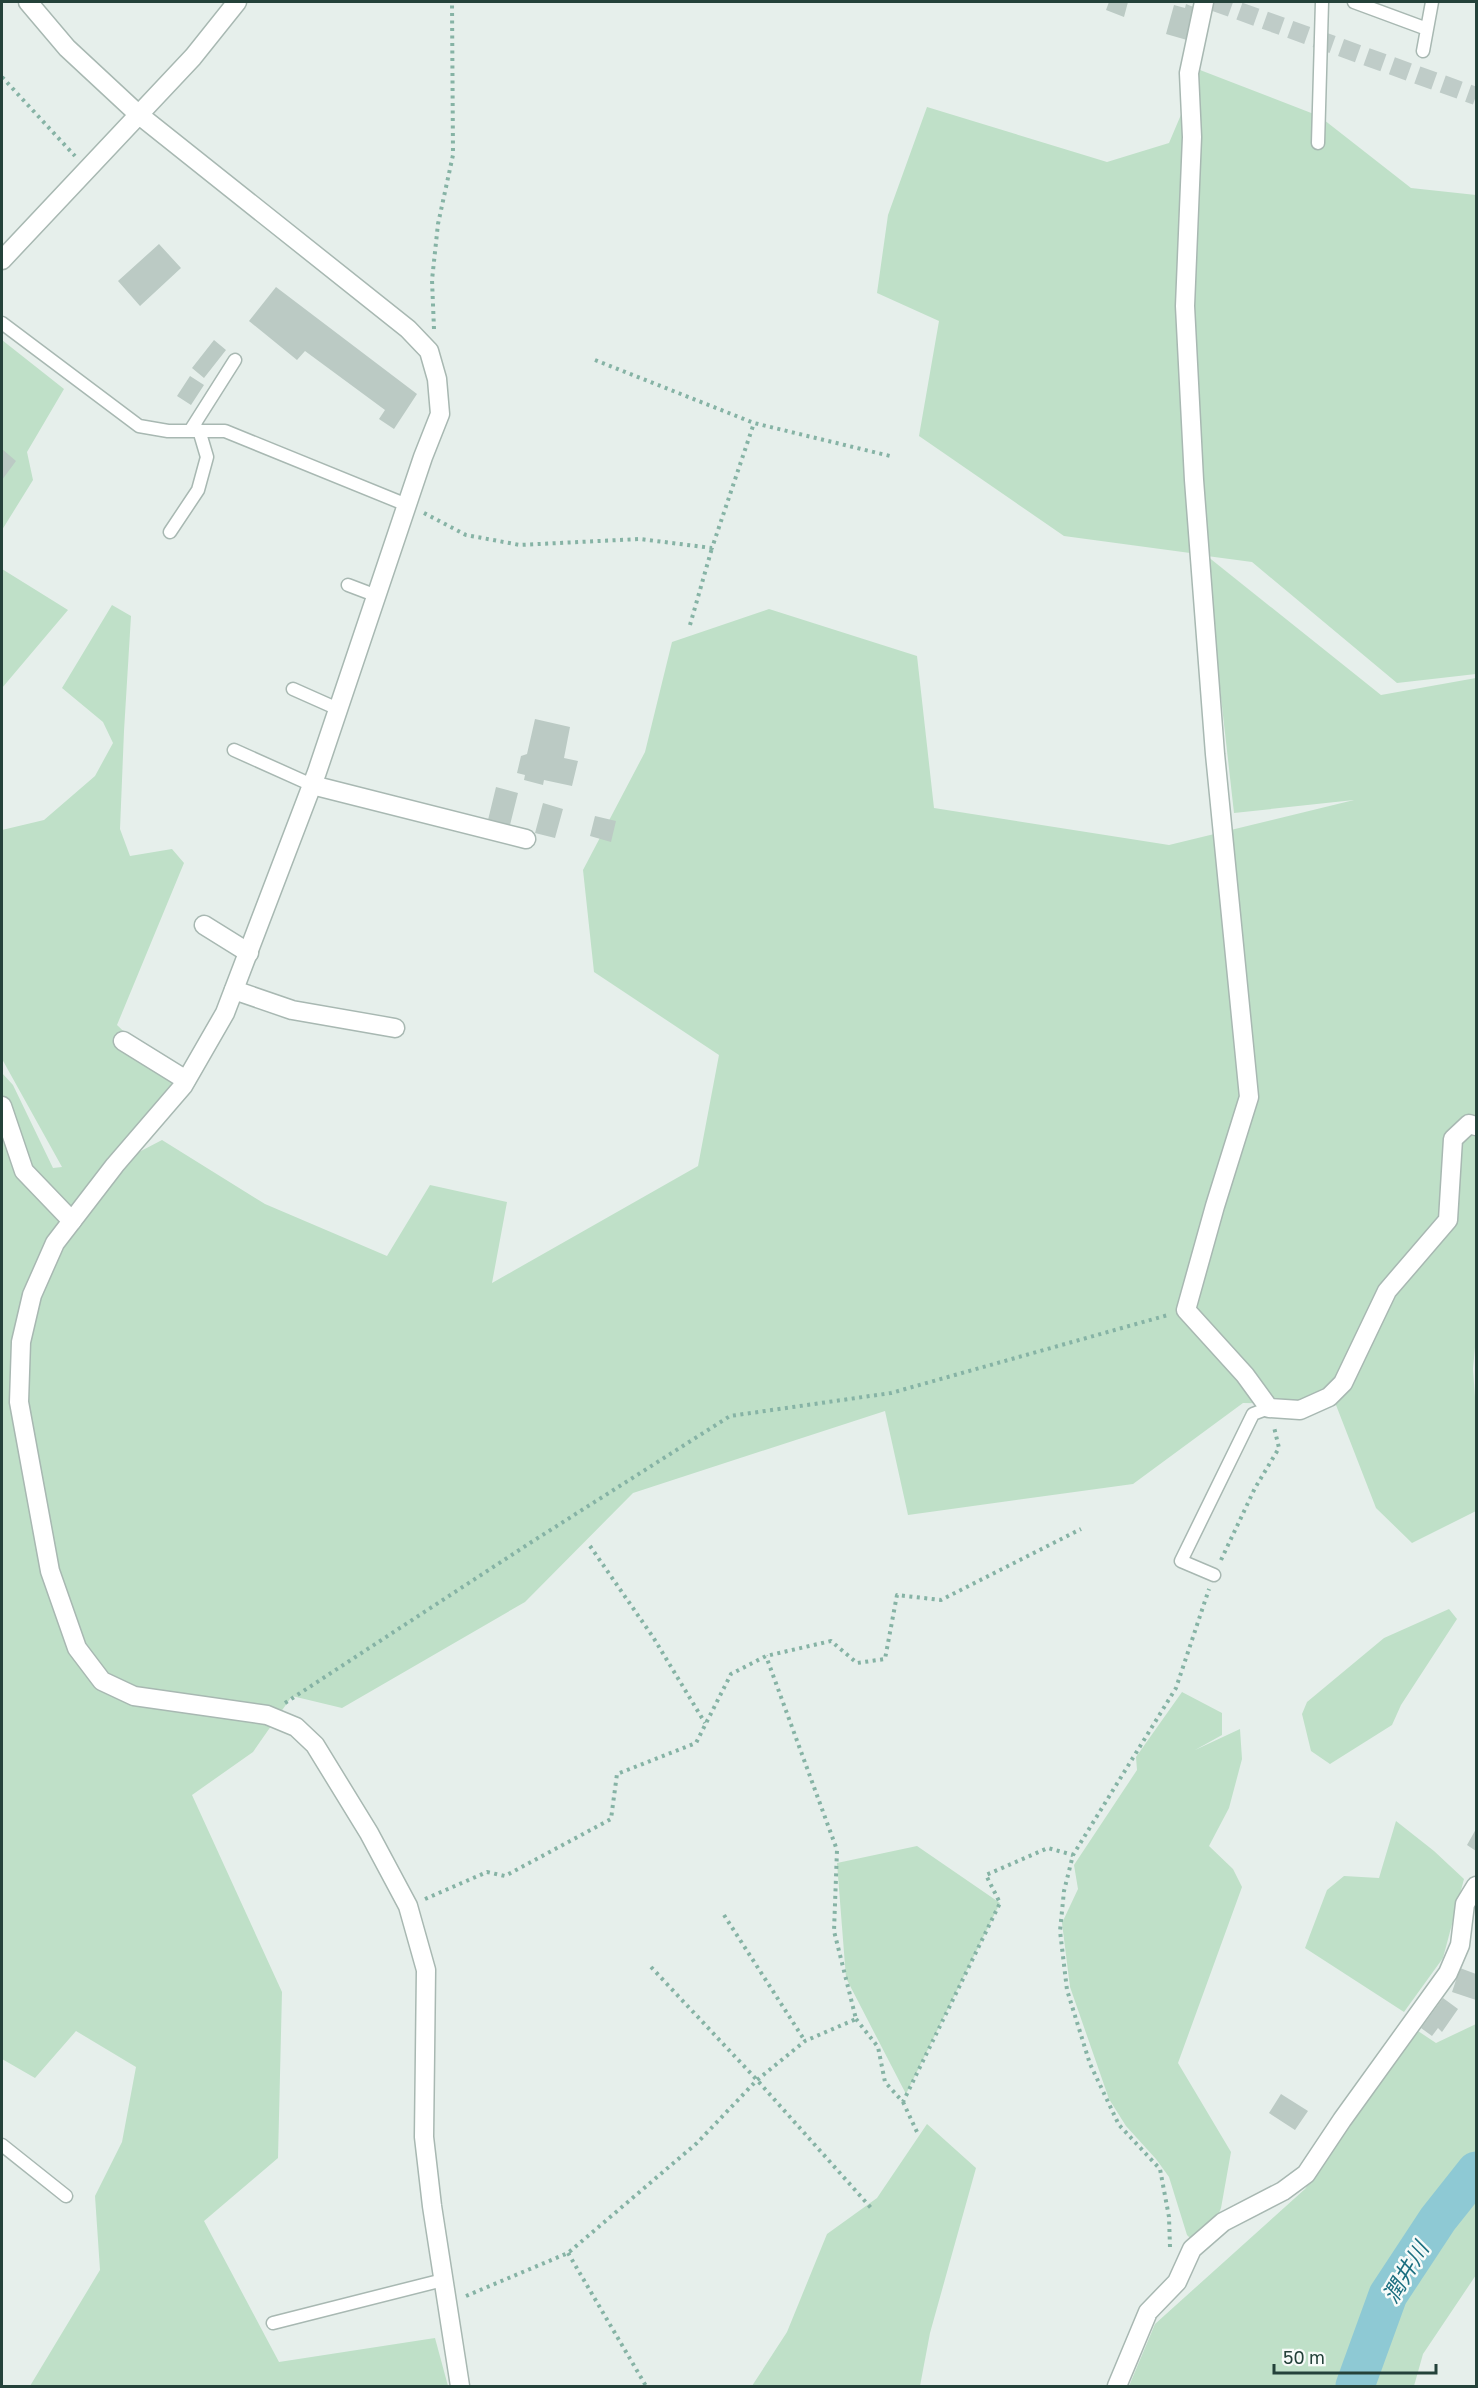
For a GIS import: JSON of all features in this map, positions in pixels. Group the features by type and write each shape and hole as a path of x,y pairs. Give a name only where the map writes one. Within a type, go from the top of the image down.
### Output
{"street":[{"path":"28,2 67,48 138,114 408,329 429,351 437,379 440,414 312,785 225,1013 186,1080 115,1165 55,1243 32,1295 21,1342 19,1402 50,1571 77,1648 102,1681 134,1696 267,1714 296,1727 315,1745 369,1833 408,1906 426,1970 424,2137 460,2386"},
{"path":"2,260 192,57 237,2"},
{"path":"1204,2 1189,73 1192,137 1185,306 1197,525 1215,754 1249,1097 1186,1310 1245,1375 1269,1408 1300,1410 1329,1397 1342,1383 1387,1291 1449,1220 1453,1139 1470,1124 1476,1126"},
{"path":"312,785 526,839"},
{"path":"204,925 249,953"},
{"path":"234,990 292,1010 395,1028"},
{"path":"123,1041 186,1080"},
{"path":"2,1106 24,1172 72,1221"},
{"path":"1117,2386 1148,2312 1177,2282 1192,2249 1223,2222 1283,2191 1306,2174 1448,1973 1460,1945 1465,1904 1476,1886"}],"lane":[{"path":"1318,143 1322,2"},
{"path":"1354,2 1427,29"},
{"path":"1423,51 1432,2"},
{"path":"2,323 140,426 168,431 225,431 407,505"},
{"path":"194,430 235,360"},
{"path":"170,532 198,490 207,457 194,430"},
{"path":"348,585 377,596"},
{"path":"293,689 338,709"},
{"path":"234,750 312,785"},
{"path":"1214,1575 1181,1561 1253,1414 1269,1408"},
{"path":"2,2145 66,2196"},
{"path":"273,2323 443,2280"}],"path":[{"path":"429,351 434,329 432,280 438,224 453,155 452,2"},
{"path":"2,77 86,168"},
{"path":"596,360 754,423 890,456"},
{"path":"690,625 712,548 754,423"},
{"path":"407,505 466,535 520,545 640,540 712,548"},
{"path":"267,1714 730,1416 891,1393 1186,1310"},
{"path":"1170,2251 1169,2217 1160,2169 1119,2125 1090,2064 1067,1990 1060,1931 1064,1891 1072,1855 1176,1688 1214,1575 1255,1488 1279,1448 1269,1408"},
{"path":"408,1906 487,1872 505,1876 611,1819 618,1774 696,1743 731,1674 766,1656 831,1641 856,1663 885,1659 897,1595 941,1600 1081,1529"},
{"path":"590,1546 653,1637 705,1724"},
{"path":"766,1656 837,1850 834,1931 856,2019 878,2047 885,2082 903,2102 917,2132"},
{"path":"903,2102 1000,1903 986,1875 1048,1848 1072,1855"},
{"path":"724,1916 805,2041"},
{"path":"651,1967 757,2080 872,2209"},
{"path":"447,2304 568,2253 697,2143 757,2080 805,2041 856,2019"},
{"path":"568,2253 646,2386"}],"green space":[{"path":"1200,70 1319,116 1411,188 1476,195 1476,674 1397,683 1252,562 1207,556 1381,695 1476,678 1476,1336 1473,1369 1476,1411 1476,1511 1412,1543 1376,1508 1336,1405 1243,1403 1133,1484 908,1515 885,1411 633,1493 525,1602 342,1708 292,1696 253,1752 192,1795 282,1992 278,2158 204,2221 279,2362 435,2338 448,2386 30,2386 100,2270 95,2196 122,2142 136,2067 76,2031 35,2078 2,2059 2,1073 13,1085 53,1168 62,1167 2,1059 2,830 44,820 95,776 113,743 103,722 62,688 112,605 131,616 120,829 130,856 172,849 184,863 117,1025 174,1080 116,1164 162,1140 265,1204 387,1256 430,1185 507,1202 492,1283 698,1166 719,1055 594,972 583,870 645,752 672,642 769,609 917,656 934,808 1169,845 1354,800 1234,813 1205,555 1064,536 919,436 939,321 877,293 888,215 927,107 1107,162 1169,143"},
{"path":"2,340 64,389 27,452 33,480 2,530"},
{"path":"2,569 68,610 2,688"},
{"path":"1449,1609 1457,1619 1401,1705 1392,1725 1330,1764 1311,1751 1302,1714 1307,1702 1384,1638"},
{"path":"1182,1692 1222,1713 1222,1735 1195,1750 1240,1729 1242,1759 1229,1808 1209,1846 1233,1869 1242,1887 1178,2063 1231,2152 1221,2208 1217,2218 1191,2239 1187,2235 1169,2177 1126,2126 1109,2099 1070,1987 1062,1923 1078,1889 1074,1865 1137,1770 1136,1757"},
{"path":"1396,1821 1434,1851 1464,1879 1443,1958 1404,2012 1305,1948 1327,1890 1344,1876 1379,1878"},
{"path":"917,1846 1000,1903 906,2094 846,1978 837,1863"},
{"path":"1476,2024 1476,2275 1423,2354 1414,2386 1129,2386 1155,2324 1305,2189 1418,2031 1436,2043"},
{"path":"927,2124 976,2168 930,2333 920,2386 752,2386 787,2332 827,2234 877,2198"}],"building":[{"path":"1109,2 1128,2 1124,17 1106,10"},
{"path":"1186,4 1196,8 1187,40 1166,34 1174,5 1185,8"},
{"path":"159,244 181,268 140,306 118,281"},
{"path":"276,287 417,394 394,429 379,419 385,410 305,351 297,360 249,321"},
{"path":"214,340 226,350 204,378 192,368"},
{"path":"190,376 204,385 191,405 177,396"},
{"path":"2,449 16,461 2,480"},
{"path":"535,719 570,727 564,758 578,761 572,786 544,780 543,785 524,780 525,775 517,773 521,756 527,754"},
{"path":"496,787 518,793 510,825 488,820"},
{"path":"543,803 563,809 555,838 535,833"},
{"path":"595,816 616,821 611,842 590,836"},
{"path":"1476,1829 1476,1851 1467,1845"},
{"path":"1460,1968 1476,1974 1476,2000 1452,1992"},
{"path":"1443,1998 1458,2009 1442,2032 1438,2028 1432,2036 1421,2028"},
{"path":"1281,2094 1308,2111 1295,2130 1269,2113"}],"waterway":[{"name":"潤井川","path":"1355,2386 1388,2295 1438,2219 1476,2171"}],"tunnel":[{"path":"1214,2 1476,96"}]}
